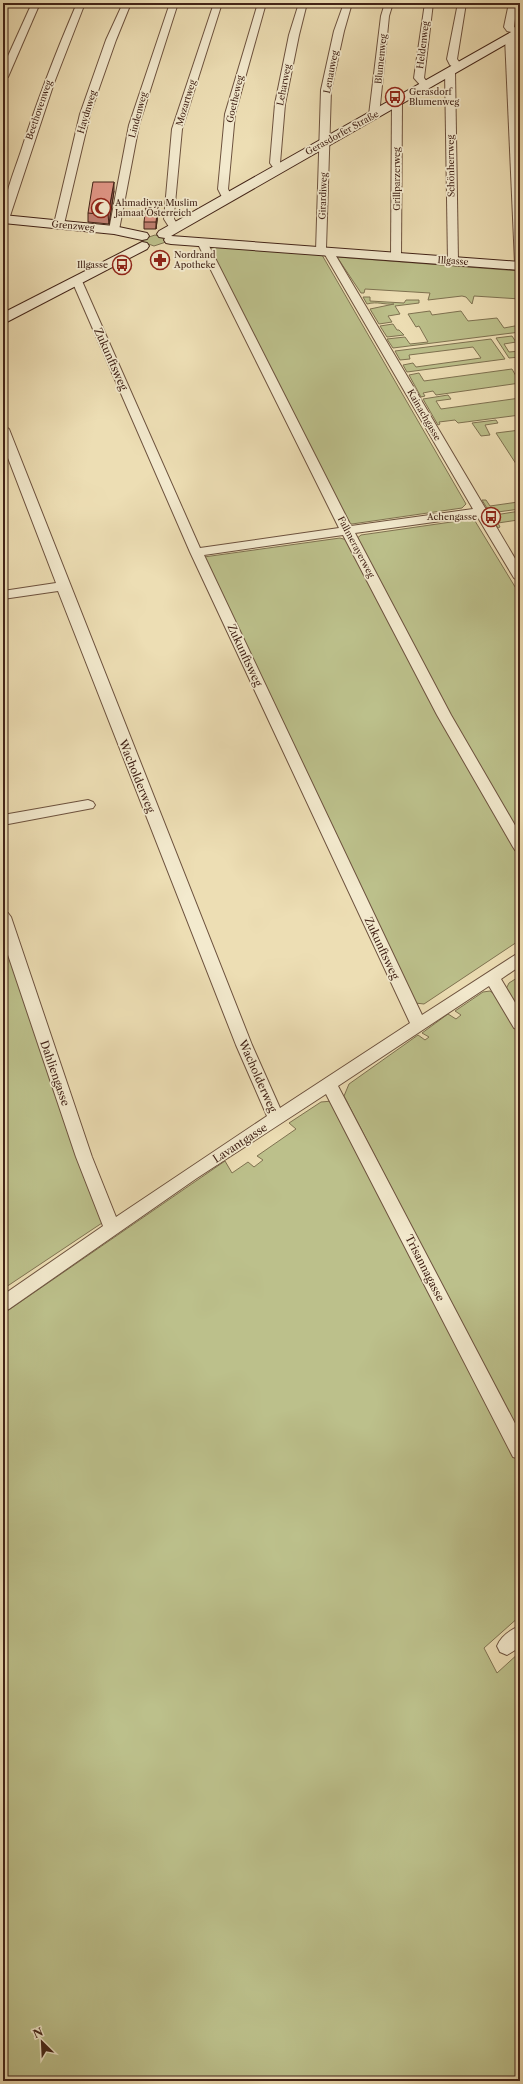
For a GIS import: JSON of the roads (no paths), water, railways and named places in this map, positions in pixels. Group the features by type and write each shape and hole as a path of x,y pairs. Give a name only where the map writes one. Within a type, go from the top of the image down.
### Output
{"main road":[{"name":"Gerasdorfer Straße","path":"3,319 158,240 227,197 516,34"},
{"name":"Grenzweg","path":"4,219 114,230 158,240"},
{"name":"Illgasse","path":"158,240 520,265"}],"street":[{"path":"3,77 36,3"},
{"name":"Beethovenweg","path":"4,219 34,121 63,44 81,3"},
{"name":"Haydnweg","path":"59,224 85,114 111,40 127,3"},
{"name":"Lindenweg","path":"114,230 134,125 174,3"},
{"name":"Mozartweg","path":"158,240 169,219 177,129 218,3"},
{"name":"Goetheweg","path":"227,197 223,189 230,114 250,36 262,3"},
{"name":"Leharweg","path":"279,168 275,163 280,104 294,35 303,3"},
{"name":"Lenauweg","path":"325,142 326,90 339,31 348,3"},
{"name":"Blumenweg","path":"374,115 385,16 390,3"},
{"name":"Heldenweg","path":"425,85 419,78 429,3"},
{"name":"Schönherrweg","path":"452,261 454,69 452,59 462,3"},
{"path":"513,3 509,27 516,34 520,265"},
{"name":"Grillparzerweg","path":"396,257 397,101"},
{"name":"Girardiweg","path":"324,251 325,142"},
{"name":"Fallmerayerweg","path":"202,242 347,531 444,715 520,847"},
{"name":"Kainachgasse","path":"324,251 520,578"},
{"name":"Zukunftsweg","path":"77,281 196,552 419,1025"},
{"name":"Wacholderweg","path":"3,429 63,586 244,1045 278,1119"},
{"path":"196,552 480,512"},
{"path":"3,595 63,586"},
{"path":"3,820 88,805"},
{"name":"Dahliengasse","path":"3,917 84,1157 112,1228"},
{"name":"Lavantgasse","path":"3,1304 112,1228 520,959"},
{"path":"492,978 520,1024"},
{"name":"Trisannagasse","path":"330,1085 520,1451"}],"place":[{"name":"Gerasdorf Blumenweg","path":"395,97"},
{"name":"Ahmadiyya Muslim Jamaat Österreich","path":"101,208"},
{"name":"Nordrand Apotheke","path":"160,260"},
{"name":"Illgasse","path":"122,265"},
{"name":"Achengasse","path":"491,517"}]}
